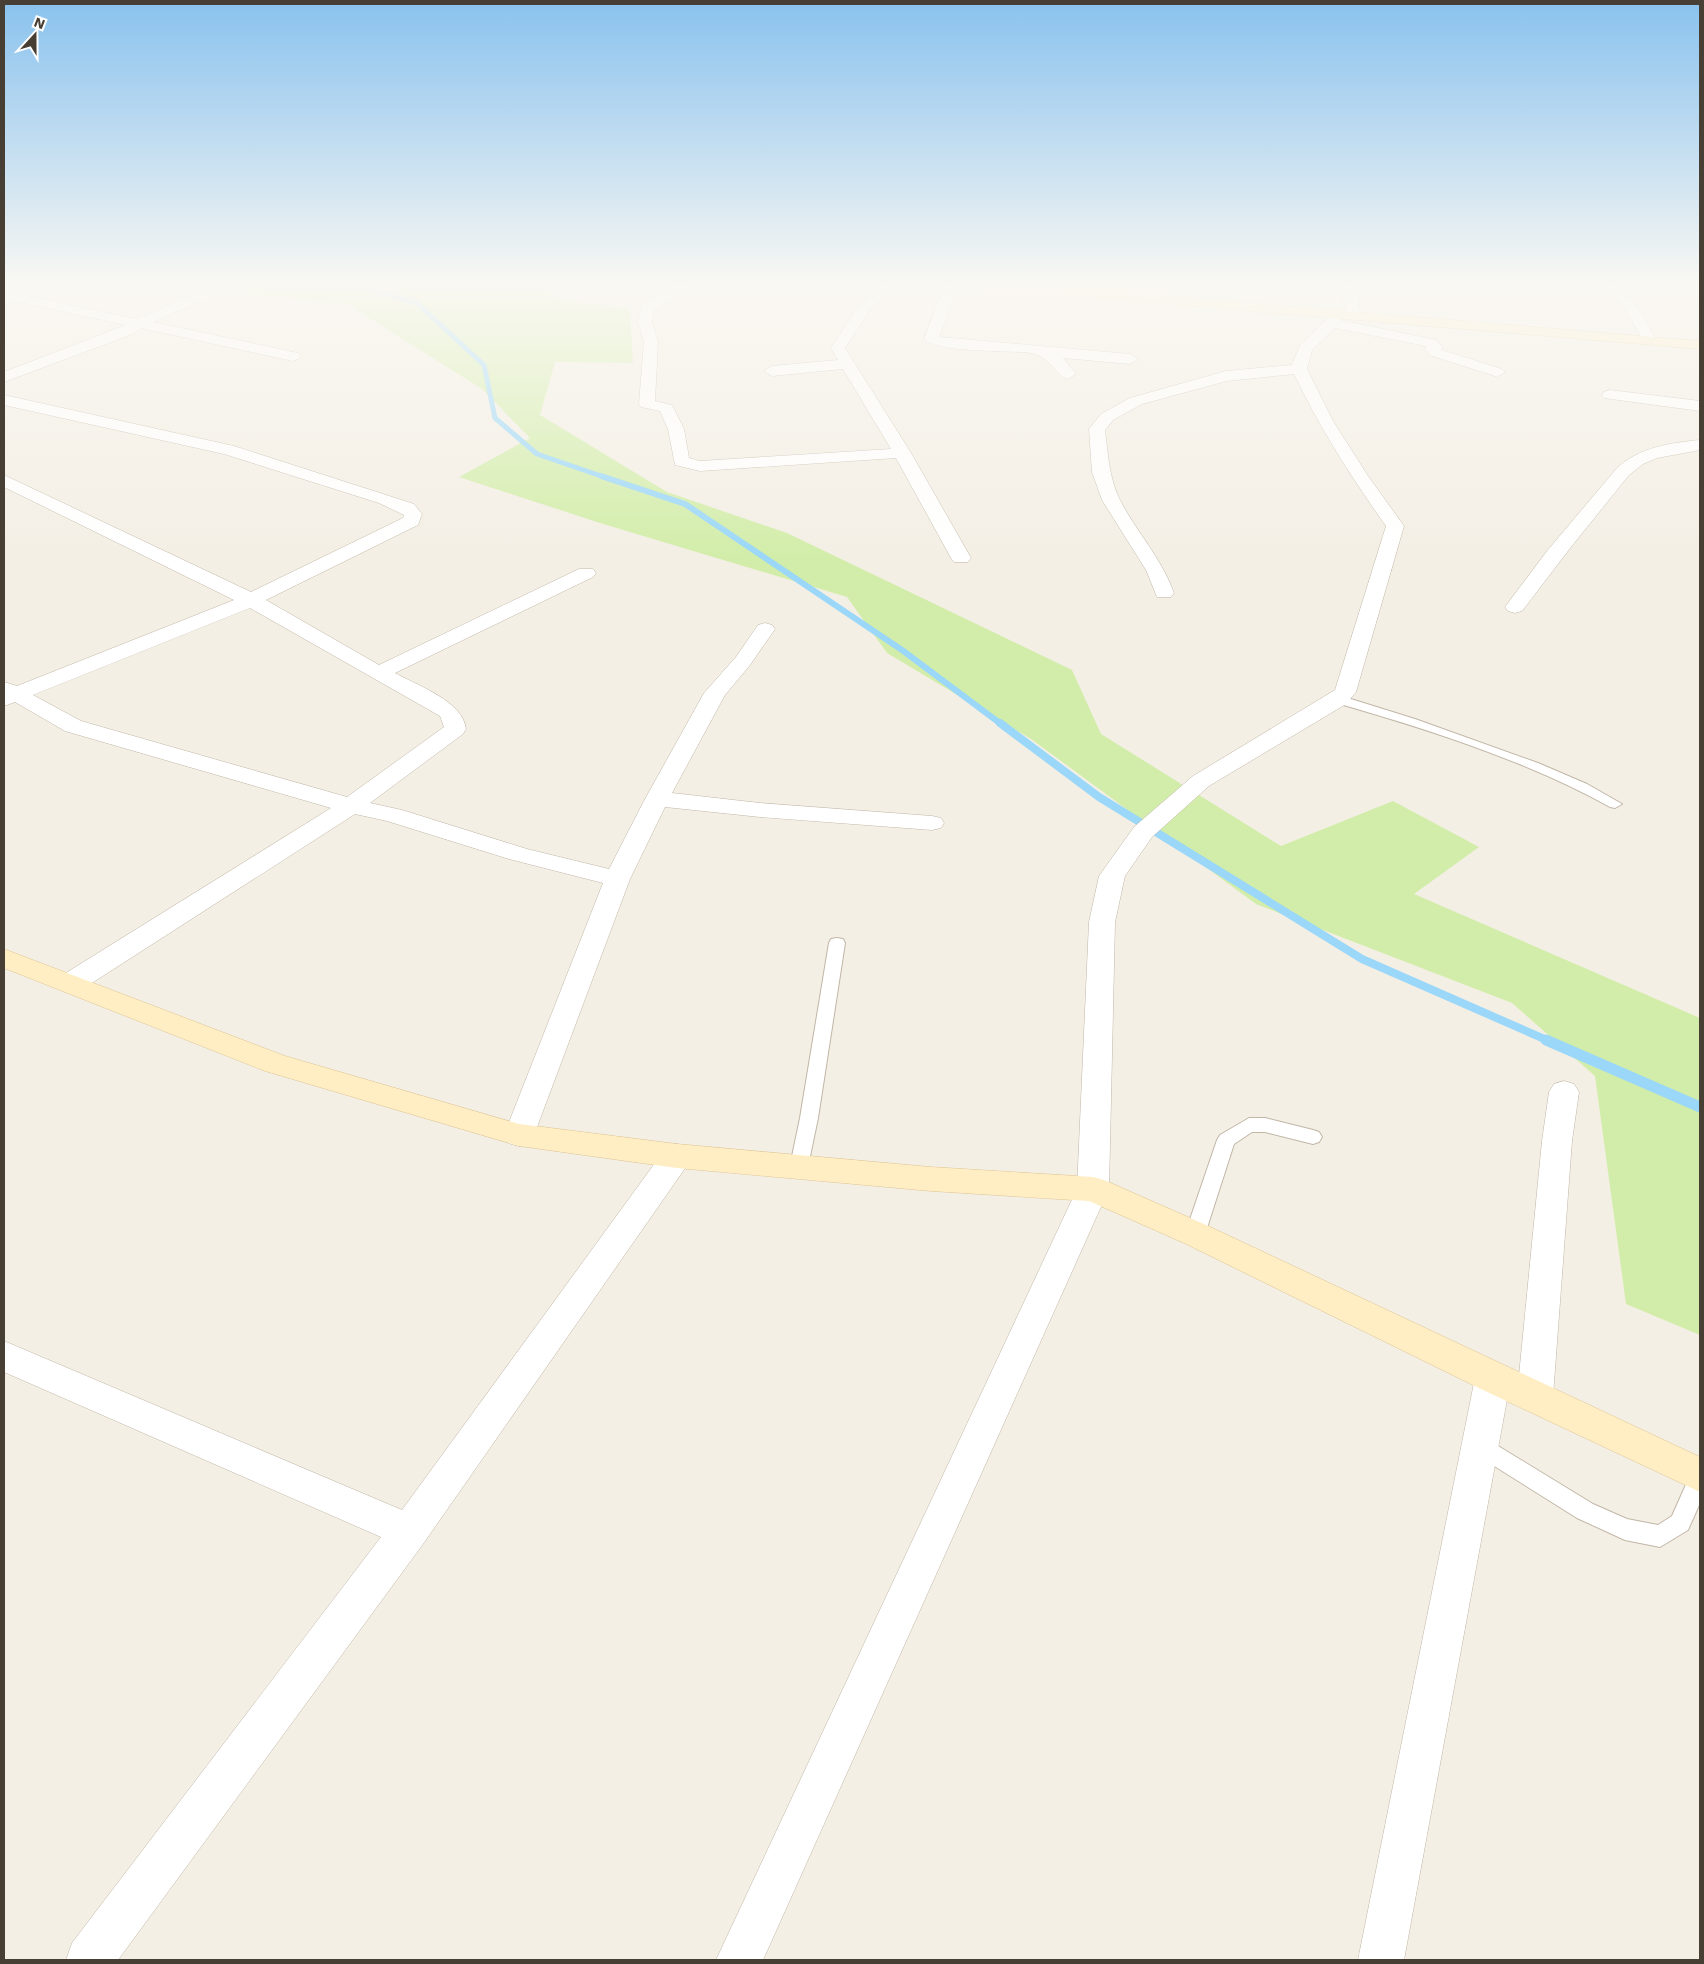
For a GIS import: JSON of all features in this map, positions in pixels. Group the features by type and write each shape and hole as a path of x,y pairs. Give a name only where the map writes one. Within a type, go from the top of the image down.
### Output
{"street":[{"path":"648,375 646,404 666,408 676,429 681,461 700,466 902,453"},
{"path":"854,375 902,453 961,558"},
{"path":"1164,593 1156,570 1111,500 1101,472 1097,430 1107,417 1136,401 1226,376 1240,375"},
{"path":"739,1960 1093,1189 1102,922 1112,876 1150,827 1201,781 1338,699 1345,692 1395,526 1360,477 1324,421 1302,375"},
{"path":"1610,395 1637,397 1700,408"},
{"path":"4,400 228,450 386,499 408,508 413,514 412,521 251,600 8,693"},
{"path":"1700,408 1696,410 1700,416"},
{"path":"1515,607 1550,558 1615,481 1635,463 1643,457 1657,453 1700,445"},
{"path":"4,480 251,600 299,629 381,672 448,711 454,720 454,729 351,806 71,982"},
{"path":"381,672 586,573"},
{"path":"519,1135 617,879 657,798 715,693 743,661 765,629"},
{"path":"8,693 73,726 351,806 393,815 518,854 617,879"},
{"path":"657,798 760,810 932,823"},
{"path":"4,958 71,982 275,1064 519,1135 677,1156 931,1179 1093,1189 1195,1234 1700,1476"},
{"path":"1535,1396 1557,1141 1564,1092"},
{"path":"89,1960 409,1531 677,1156"},
{"path":"4,1356 409,1531"},
{"path":"1381,1960 1493,1378"}],"lane":[{"path":"1338,699 1423,725 1545,770 1584,786 1614,804"},
{"path":"799,1166 809,1118 837,943"},
{"path":"1195,1234 1226,1140 1250,1125 1265,1125 1313,1137"},
{"path":"1480,1445 1585,1511 1625,1529 1660,1536 1680,1523 1700,1476"}],"green space":[{"path":"459,375 551,375 540,415 667,492 787,533 1072,670 1101,734 1281,846 1393,801 1479,847 1414,894 1700,1018 1700,1335 1626,1304 1595,1076 1512,1003 1256,904 1031,739 887,653 847,597 600,523 459,477 530,438 482,389"}],"waterway":[{"path":"486,375 495,418 537,454 604,477"},
{"path":"604,477 685,504 902,650 1001,724"},
{"path":"1000,723 1099,797 1362,959 1549,1041"},
{"path":"1546,1040 1700,1107"}]}
